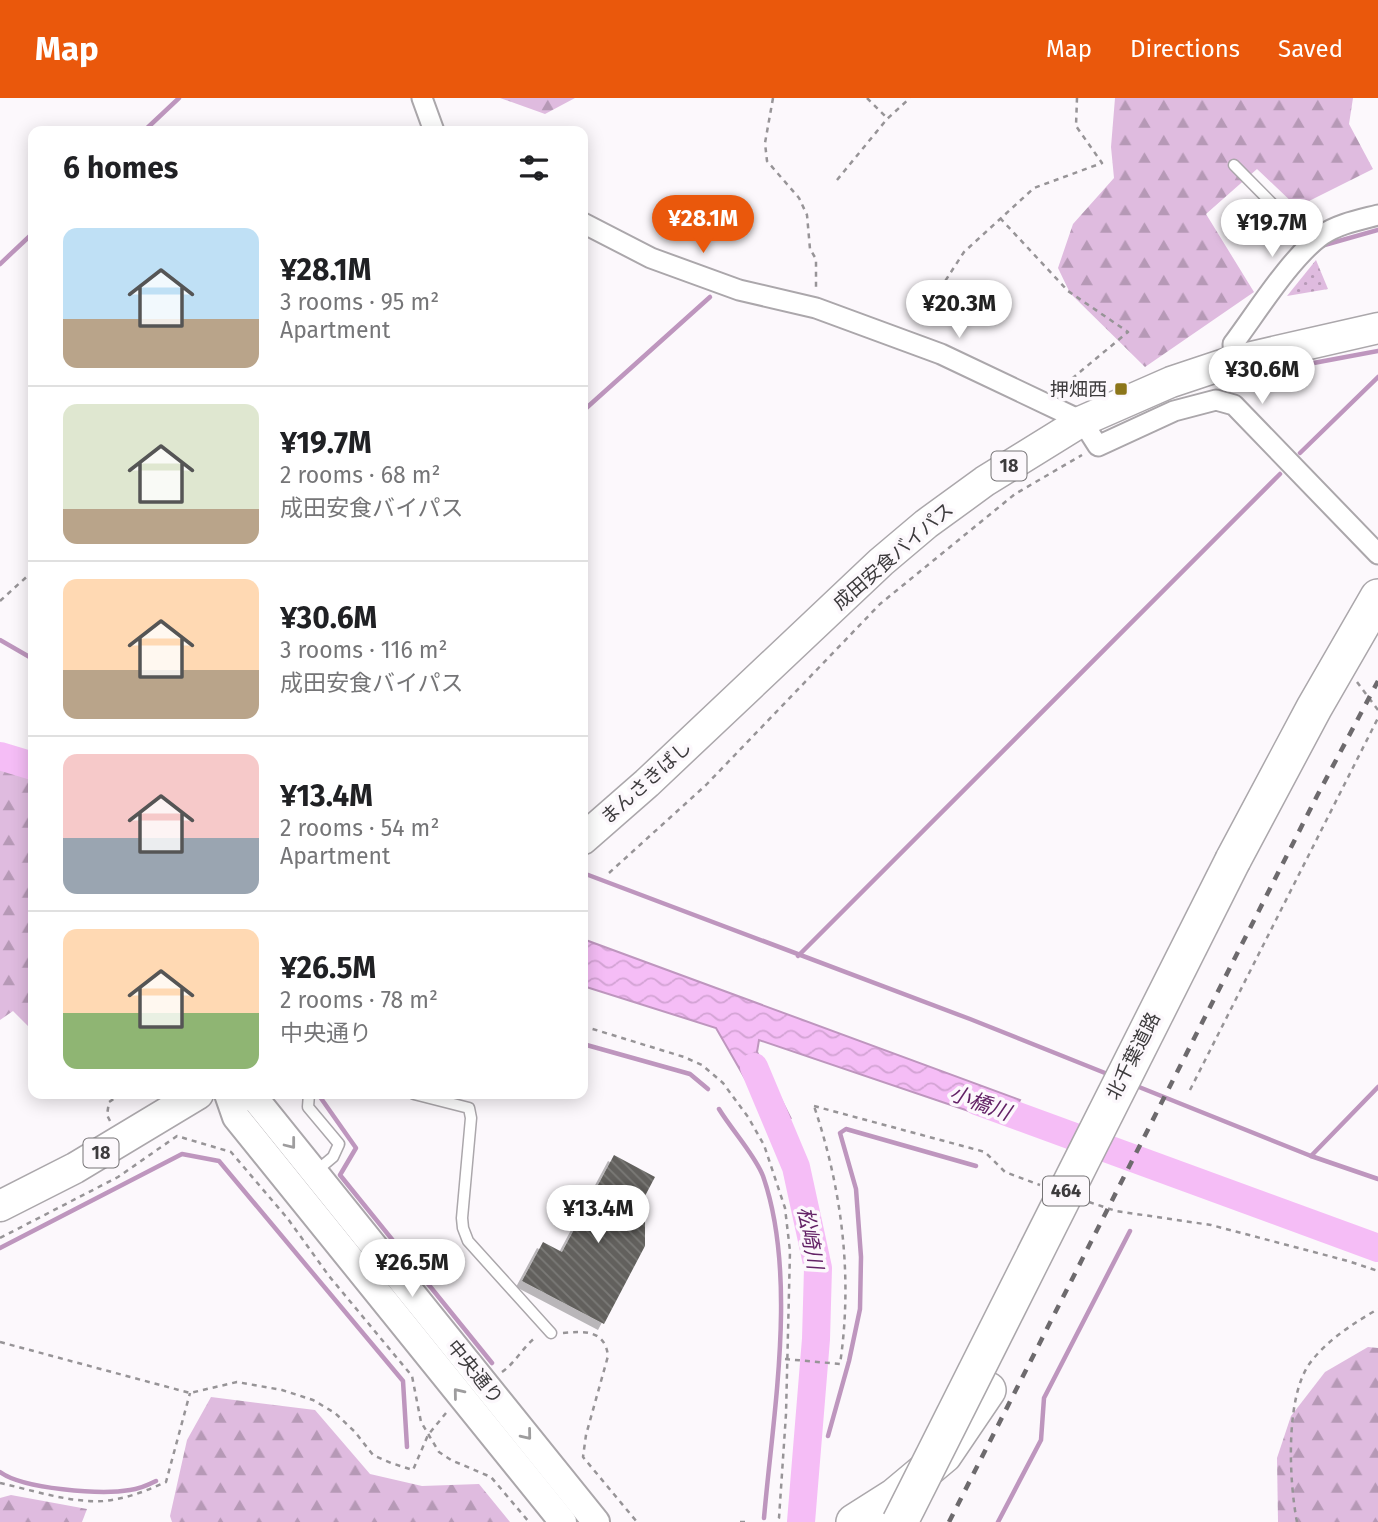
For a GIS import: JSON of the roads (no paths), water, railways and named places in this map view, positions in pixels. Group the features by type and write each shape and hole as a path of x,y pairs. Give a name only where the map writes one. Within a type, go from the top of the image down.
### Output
{"highway":[{"name":"北千葉道路","path":"900,1522 1233,860 1314,708 1378,597"},
{"path":"854,1522 895,1496 944,1455 988,1390 1137,1098 1233,860"}],"main road":[{"name":"成田安食バイパス","path":"708,724 881,562 926,524 985,481 1082,421 1171,382 1234,361 1378,328"},
{"name":"まんさきばし","path":"588,835 708,724"},
{"name":"18","path":"0,1206 120,1142 190,1099"}],"street":[{"path":"422,98 431,126"},
{"path":"1234,361 1233,344 1312,244 1324,234 1348,223 1378,215"},
{"path":"588,226 651,258 739,290 816,308 941,354 1082,421 1098,446 1174,411 1216,400 1234,405 1378,554"},
{"name":"中央通り","path":"230,1099 236,1118 292,1190 563,1522"},
{"name":"中央通り","path":"254,1099 596,1522"}],"lane":[{"path":"1234,165 1312,244"},
{"path":"292,1190 332,1157 339,1144 308,1107 309,1099"},
{"path":"434,1099 469,1108 471,1118 463,1228 468,1241 551,1333"}],"water":[{"path":"588,941 1020,1100 1007,1124 759,1040 757,1052 791,1119 750,1087 716,1028 588,988"}],"waterway":[{"path":"149,126 179,98"},
{"path":"1321,246 1378,230"},
{"path":"0,264 28,238"},
{"path":"588,407 710,297"},
{"path":"1232,381 1244,376 1378,351"},
{"path":"1300,453 1378,377"},
{"path":"798,956 1280,474"},
{"path":"0,640 28,656"},
{"name":"小橋川","path":"0,756 28,764"},
{"path":"588,875 970,1019 1110,1075"},
{"path":"588,1045 690,1074 708,1089"},
{"name":"松崎川","path":"754,1067 796,1167 818,1268 816,1339 801,1522"},
{"path":"1134,1085 1311,1156 1378,1179"},
{"path":"1311,1156 1378,1087"},
{"path":"322,1099 356,1148 340,1175 492,1363"},
{"name":"小橋川","path":"977,1101 1378,1248"},
{"path":"719,1109 763,1176 773,1215 779,1257 780,1345 764,1518"},
{"path":"828,1436 860,1309 861,1257 856,1189 840,1133 846,1129 976,1166"},
{"path":"0,1248 182,1154 219,1161 403,1381 407,1447"},
{"path":"998,1522 1041,1440 1044,1398 1130,1231"},
{"path":"0,1472 26,1483 82,1491 130,1490 156,1481"}],"railway":[{"path":"949,1522 1378,681"}],"place":[{"name":"押畑西","path":"1121,389"}]}
